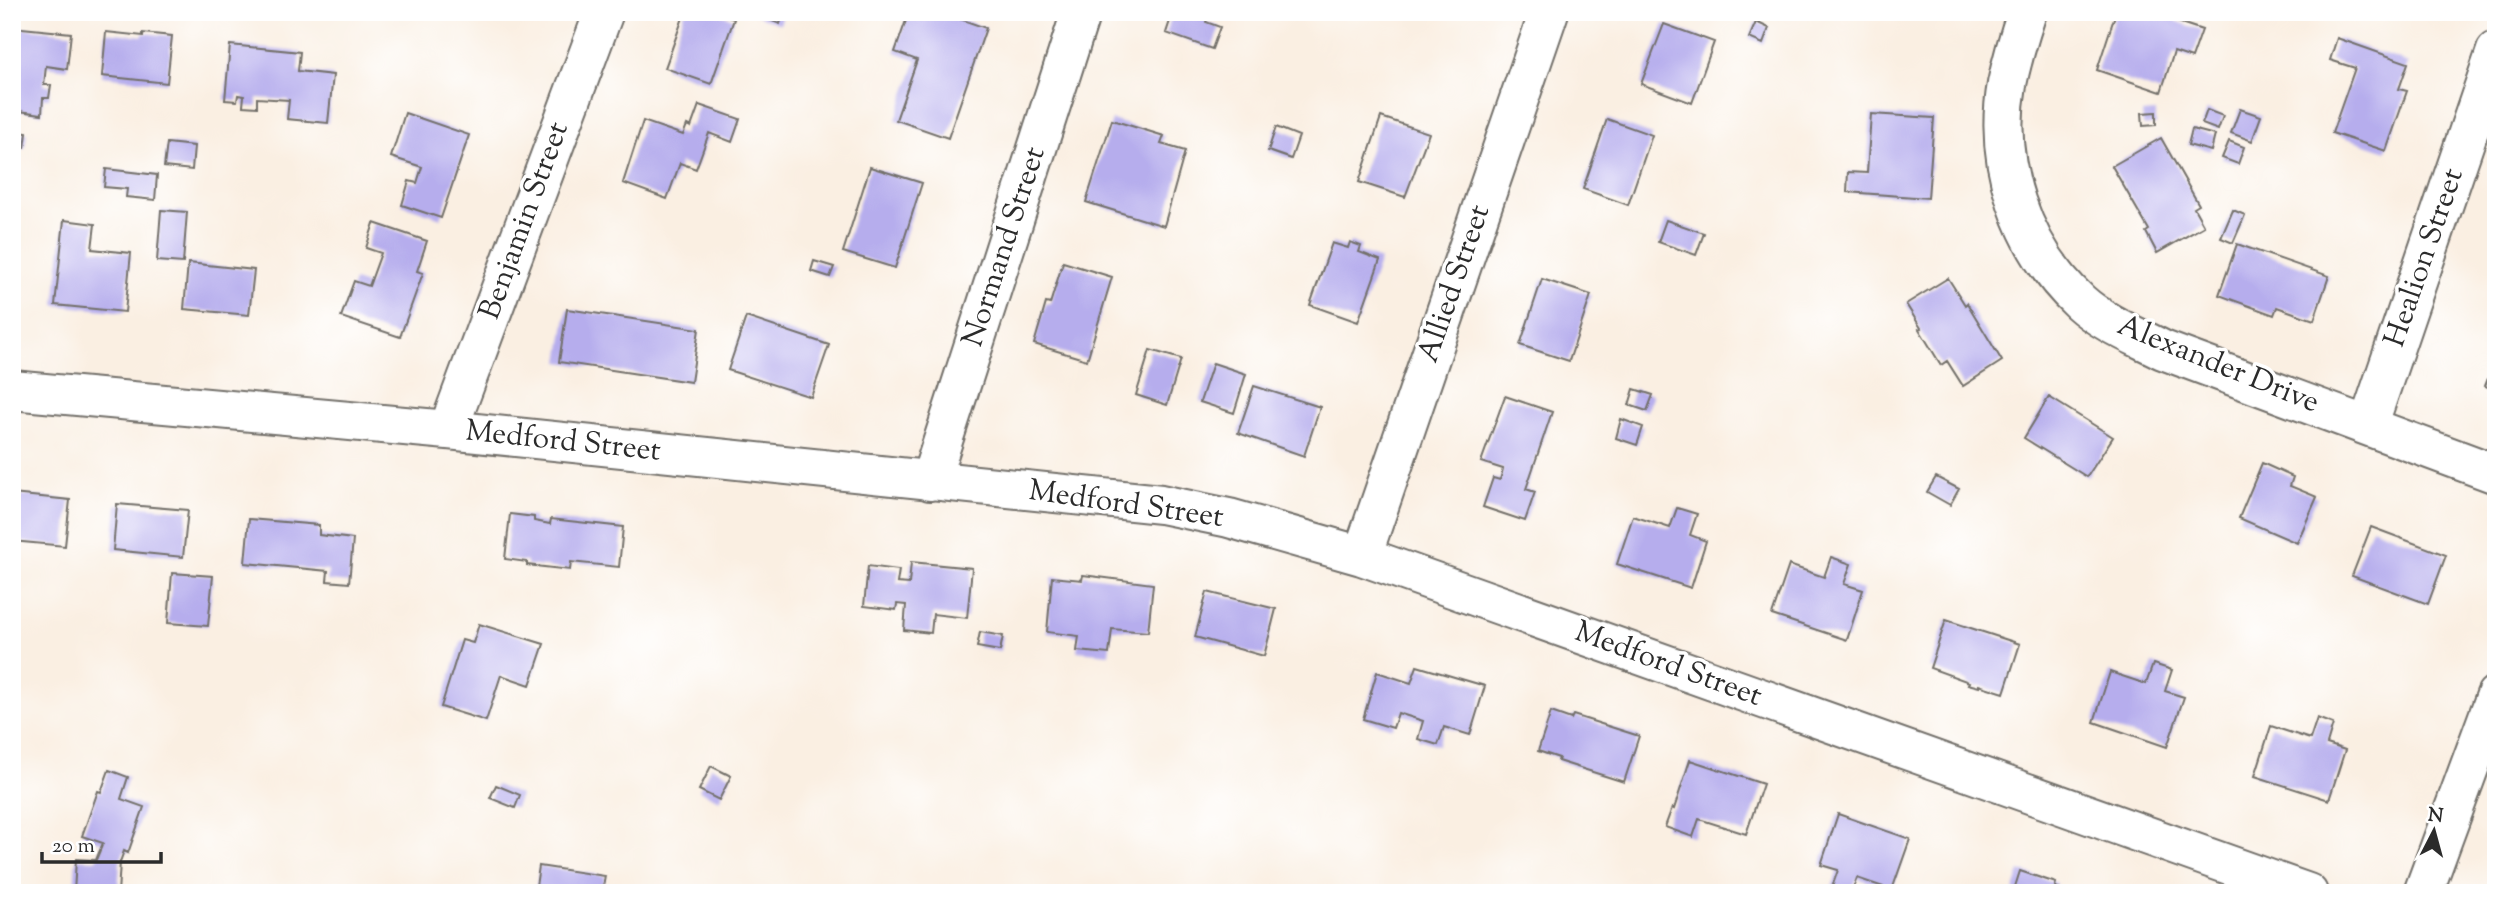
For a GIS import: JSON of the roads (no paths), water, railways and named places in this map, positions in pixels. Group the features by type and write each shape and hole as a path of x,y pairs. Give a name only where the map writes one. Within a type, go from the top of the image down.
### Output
{"street":[{"name":"Benjamin Street","path":"448,430 604,12"},
{"name":"Normand Street","path":"930,481 1081,12"},
{"name":"Allied Street","path":"1362,556 1549,12"},
{"name":"Alexander Drive","path":"2027,12 2007,86 2004,132 2009,179 2025,227 2049,270 2082,304 2122,330 2163,350 2496,474"},
{"name":"Healion Street","path":"2368,426 2496,51"},
{"name":"Medford Street","path":"12,390 448,430 1161,504 1229,518 1362,556 2308,893"},
{"path":"2423,893 2496,695"}]}
